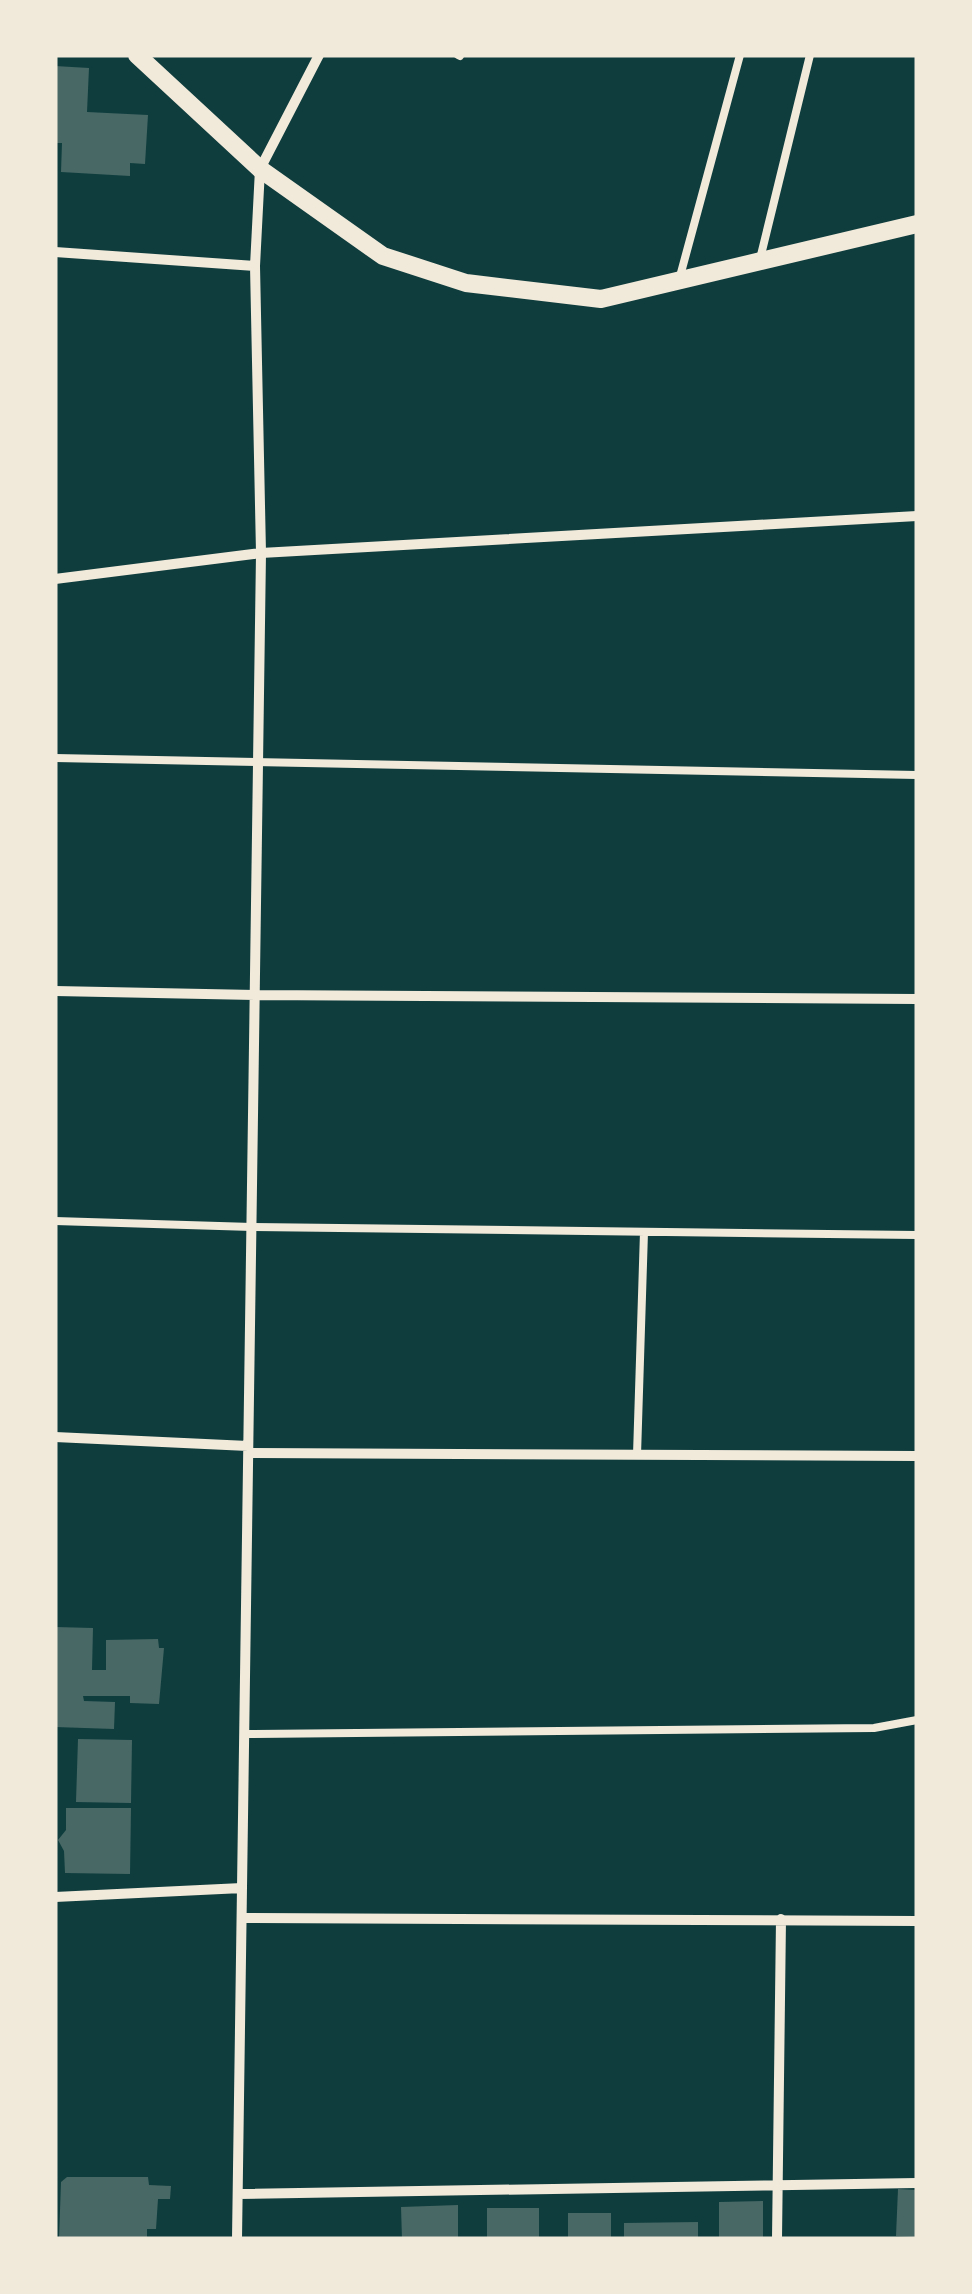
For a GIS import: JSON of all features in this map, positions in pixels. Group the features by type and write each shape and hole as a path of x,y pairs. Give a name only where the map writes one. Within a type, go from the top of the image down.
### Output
{"street":[{"path":"137,55 260,170 383,256 466,283 600,299 917,224"},
{"path":"237,2239 262,552 255,266 260,170 320,55"},
{"path":"55,252 255,266"},
{"path":"55,579 262,552 917,516"},
{"path":"55,991 917,999"},
{"path":"55,1437 248,1449 917,1456"},
{"path":"55,1897 242,1888"},
{"path":"242,1918 917,1921"},
{"path":"777,2239 781,1920"},
{"path":"238,2194 917,2182"}],"lane":[{"path":"679,280 740,55"},
{"path":"760,261 810,55"},
{"path":"55,758 917,775"},
{"path":"55,1222 917,1235"},
{"path":"637,1455 644,1232"},
{"path":"244,1734 874,1728 917,1720"}],"building":[{"path":"55,66 89,68 87,112 148,115 145,164 130,163 130,176 61,172 62,143 55,143"},
{"path":"55,1627 93,1628 92,1670 106,1670 106,1640 158,1639 159,1648 164,1648 159,1704 130,1703 130,1696 83,1696 84,1701 115,1702 114,1729 55,1727"},
{"path":"78,1739 132,1740 131,1803 76,1802"},
{"path":"66,1808 131,1808 130,1874 65,1873 64,1851 58,1840 66,1830"},
{"path":"67,2177 148,2177 149,2185 171,2186 170,2199 158,2199 156,2229 147,2229 147,2239 59,2239 61,2182"},
{"path":"898,2189 917,2190 917,2237 896,2236"},
{"path":"763,2201 763,2239 719,2239 719,2202"},
{"path":"458,2205 458,2239 402,2239 401,2207"},
{"path":"487,2208 539,2208 539,2239 487,2239"},
{"path":"568,2213 611,2213 611,2239 568,2239"},
{"path":"698,2222 698,2239 624,2239 624,2223"}]}
